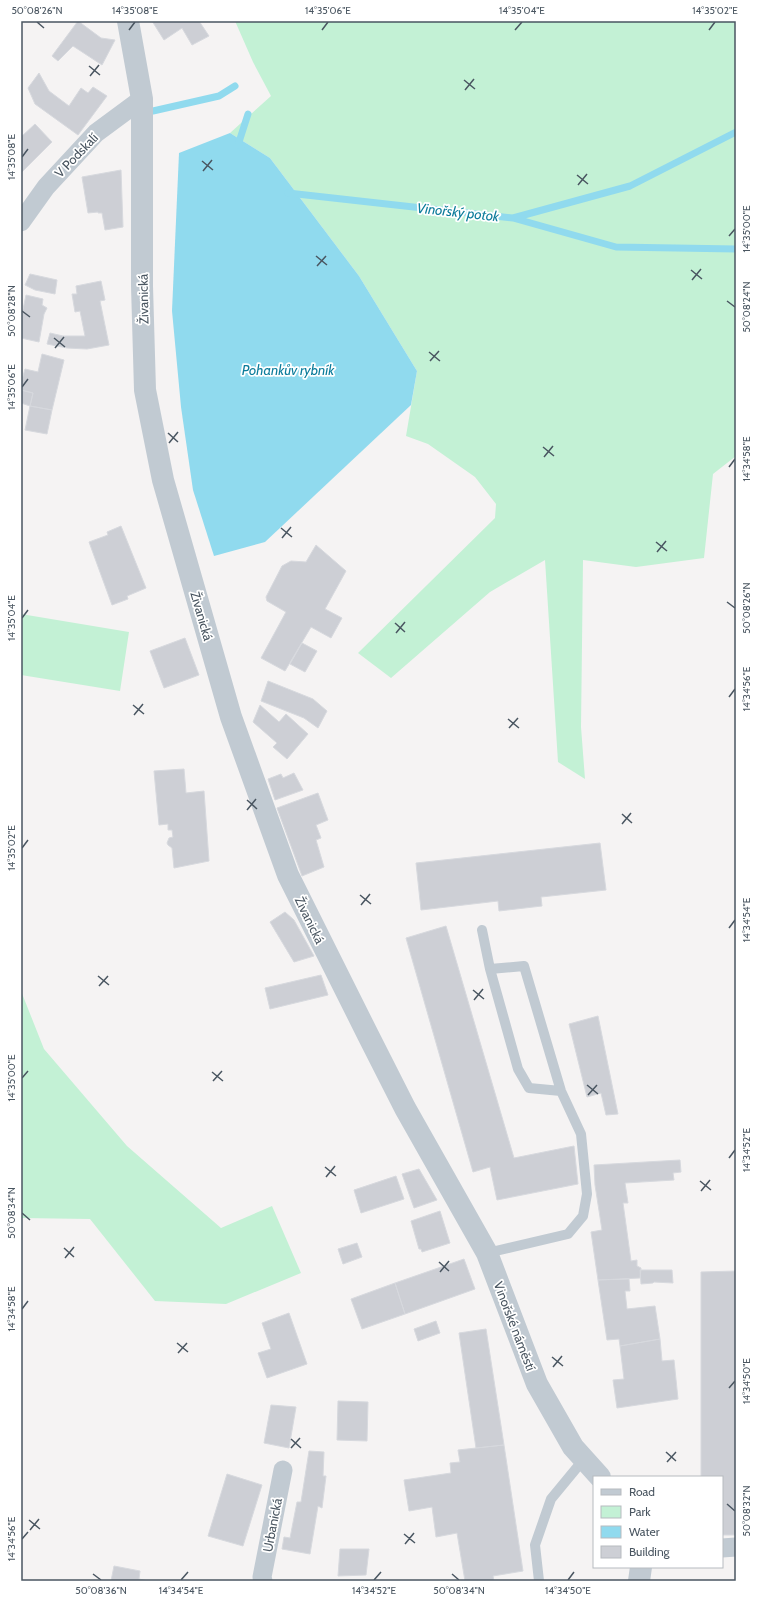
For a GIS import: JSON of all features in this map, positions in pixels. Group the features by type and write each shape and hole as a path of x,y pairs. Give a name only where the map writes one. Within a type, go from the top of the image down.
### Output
{"street":[{"name":"Živanická","path":"128,21 142,99 142,286 145,390 163,480 231,717 288,875 371,1042 439,1168"},
{"name":"V Podskalí","path":"21,222 46,186 96,133 142,99"},
{"name":"Vinořské náměstí","path":"439,1168 487,1253 537,1384 573,1447 599,1476"},
{"name":"Urbanická","path":"263,1581 262,1577 282,1470"},
{"path":"723,1548 736,1547"},
{"path":"639,1581 641,1568"}],"lane":[{"path":"482,930 490,969 518,1069 529,1088 561,1091"},
{"path":"487,1253 568,1234 583,1216 587,1194 581,1134 561,1091 524,966 490,969"},
{"path":"538,1581 535,1545 551,1499 584,1460"}],"green space":[{"path":"235,21 736,21 736,456 713,474 704,558 636,567 583,560 581,727 585,779 558,762 545,560 490,592 391,678 358,653 495,518 496,504 475,477 428,444 406,436 417,371 359,276 270,158 230,133 271,96 253,62"},
{"path":"21,614 129,632 120,691 21,675"},
{"path":"21,991 44,1049 127,1146 221,1228 272,1206 301,1273 226,1304 155,1301 90,1219 21,1218"}],"water":[{"name":"Pohankův rybník","path":"230,133 270,158 359,276 417,371 411,405 265,542 214,556 193,490 181,407 172,311 179,153"}],"building":[{"path":"78,21 101,38 115,40 102,65 73,46 58,61 52,56"},
{"path":"152,21 199,21 209,36 192,45 182,28 164,40"},
{"path":"39,73 49,91 69,106 81,88 88,93 93,87 107,96 78,135 35,104 28,88"},
{"path":"35,124 52,142 21,173 21,137"},
{"path":"121,170 123,227 105,230 102,213 88,213 82,177"},
{"path":"30,274 57,280 55,294 35,290 25,285"},
{"path":"101,281 105,300 100,301 109,345 87,349 67,348 47,344 50,333 63,336 85,336 80,311 75,312 72,294 77,294 76,286"},
{"path":"26,295 43,299 42,305 47,308 44,314 39,342 21,338 21,319"},
{"path":"42,354 64,360 52,410 30,406 33,393 21,390 21,383 25,369 38,372"},
{"path":"21,390 33,393 30,406 21,403"},
{"path":"30,406 52,410 47,434 25,430"},
{"path":"121,526 146,588 127,596 128,599 112,605 89,542 108,535 107,532"},
{"path":"316,545 346,571 325,609 342,618 331,638 311,627 285,671 261,658 286,612 267,601 266,597 282,566 291,561 306,562"},
{"path":"185,638 199,675 164,688 150,651"},
{"path":"302,643 317,651 305,672 290,664"},
{"path":"268,681 313,699 327,711 318,728 304,718 261,701"},
{"path":"260,705 279,722 286,714 308,734 287,759 273,747 277,743 253,722"},
{"path":"184,769 186,793 204,791 209,861 174,868 172,848 167,843 169,838 173,837 172,830 168,830 168,824 159,825 154,771"},
{"path":"294,773 303,790 275,800 268,779 281,774 283,778"},
{"path":"318,793 328,820 316,825 321,838 316,840 324,867 302,876 277,808"},
{"path":"600,843 606,890 541,897 542,906 499,911 498,901 421,910 416,863"},
{"path":"285,912 294,920 314,956 294,962 270,922"},
{"path":"446,926 514,1158 574,1146 578,1184 497,1200 490,1167 473,1172 406,938"},
{"path":"321,975 328,995 270,1009 265,988"},
{"path":"598,1016 618,1114 606,1115 601,1093 587,1097 569,1024"},
{"path":"680,1160 681,1172 673,1173 674,1180 625,1183 628,1203 623,1203 631,1261 637,1260 637,1266 641,1268 640,1278 598,1280 591,1232 602,1230 595,1185 594,1165"},
{"path":"419,1169 437,1200 414,1208 402,1174"},
{"path":"396,1176 404,1199 361,1213 354,1190"},
{"path":"440,1211 450,1243 422,1252 421,1249 419,1249 411,1221"},
{"path":"357,1243 362,1257 343,1264 338,1249"},
{"path":"464,1259 475,1289 405,1314 395,1283"},
{"path":"640,1270 672,1270 673,1283 654,1282 641,1284"},
{"path":"736,1271 736,1535 723,1535 723,1476 701,1476 701,1272"},
{"path":"629,1279 630,1291 625,1291 627,1309 655,1306 660,1339 620,1346 619,1339 607,1340 598,1280"},
{"path":"395,1283 405,1314 362,1329 351,1299"},
{"path":"289,1313 307,1364 267,1378 258,1353 271,1349 262,1323"},
{"path":"436,1321 440,1333 418,1341 414,1329"},
{"path":"486,1329 504,1445 476,1448 459,1333"},
{"path":"660,1339 662,1361 674,1360 678,1399 617,1408 613,1380 624,1379 620,1346"},
{"path":"338,1401 368,1402 367,1441 337,1440"},
{"path":"271,1405 296,1407 289,1448 264,1443"},
{"path":"504,1445 523,1571 493,1576 494,1581 465,1581 457,1533 436,1537 432,1507 409,1511 404,1480 451,1473 450,1463 460,1462 458,1450"},
{"path":"309,1451 324,1452 323,1476 326,1476 322,1508 318,1506 310,1554 282,1549 284,1537 290,1538 297,1502 301,1502"},
{"path":"227,1474 262,1485 243,1546 208,1536"},
{"path":"340,1549 369,1549 366,1575 338,1576"},
{"path":"114,1566 140,1571 139,1579 148,1581 111,1581"}],"waterway":[{"name":"Vinořský potok","path":"153,111 219,96 235,86"},
{"name":"Vinořský potok","path":"241,147 239,142 248,114"},
{"path":"513,218 630,186 736,132"},
{"name":"Vinořský potok","path":"288,193 513,218 616,247 736,249"}]}
